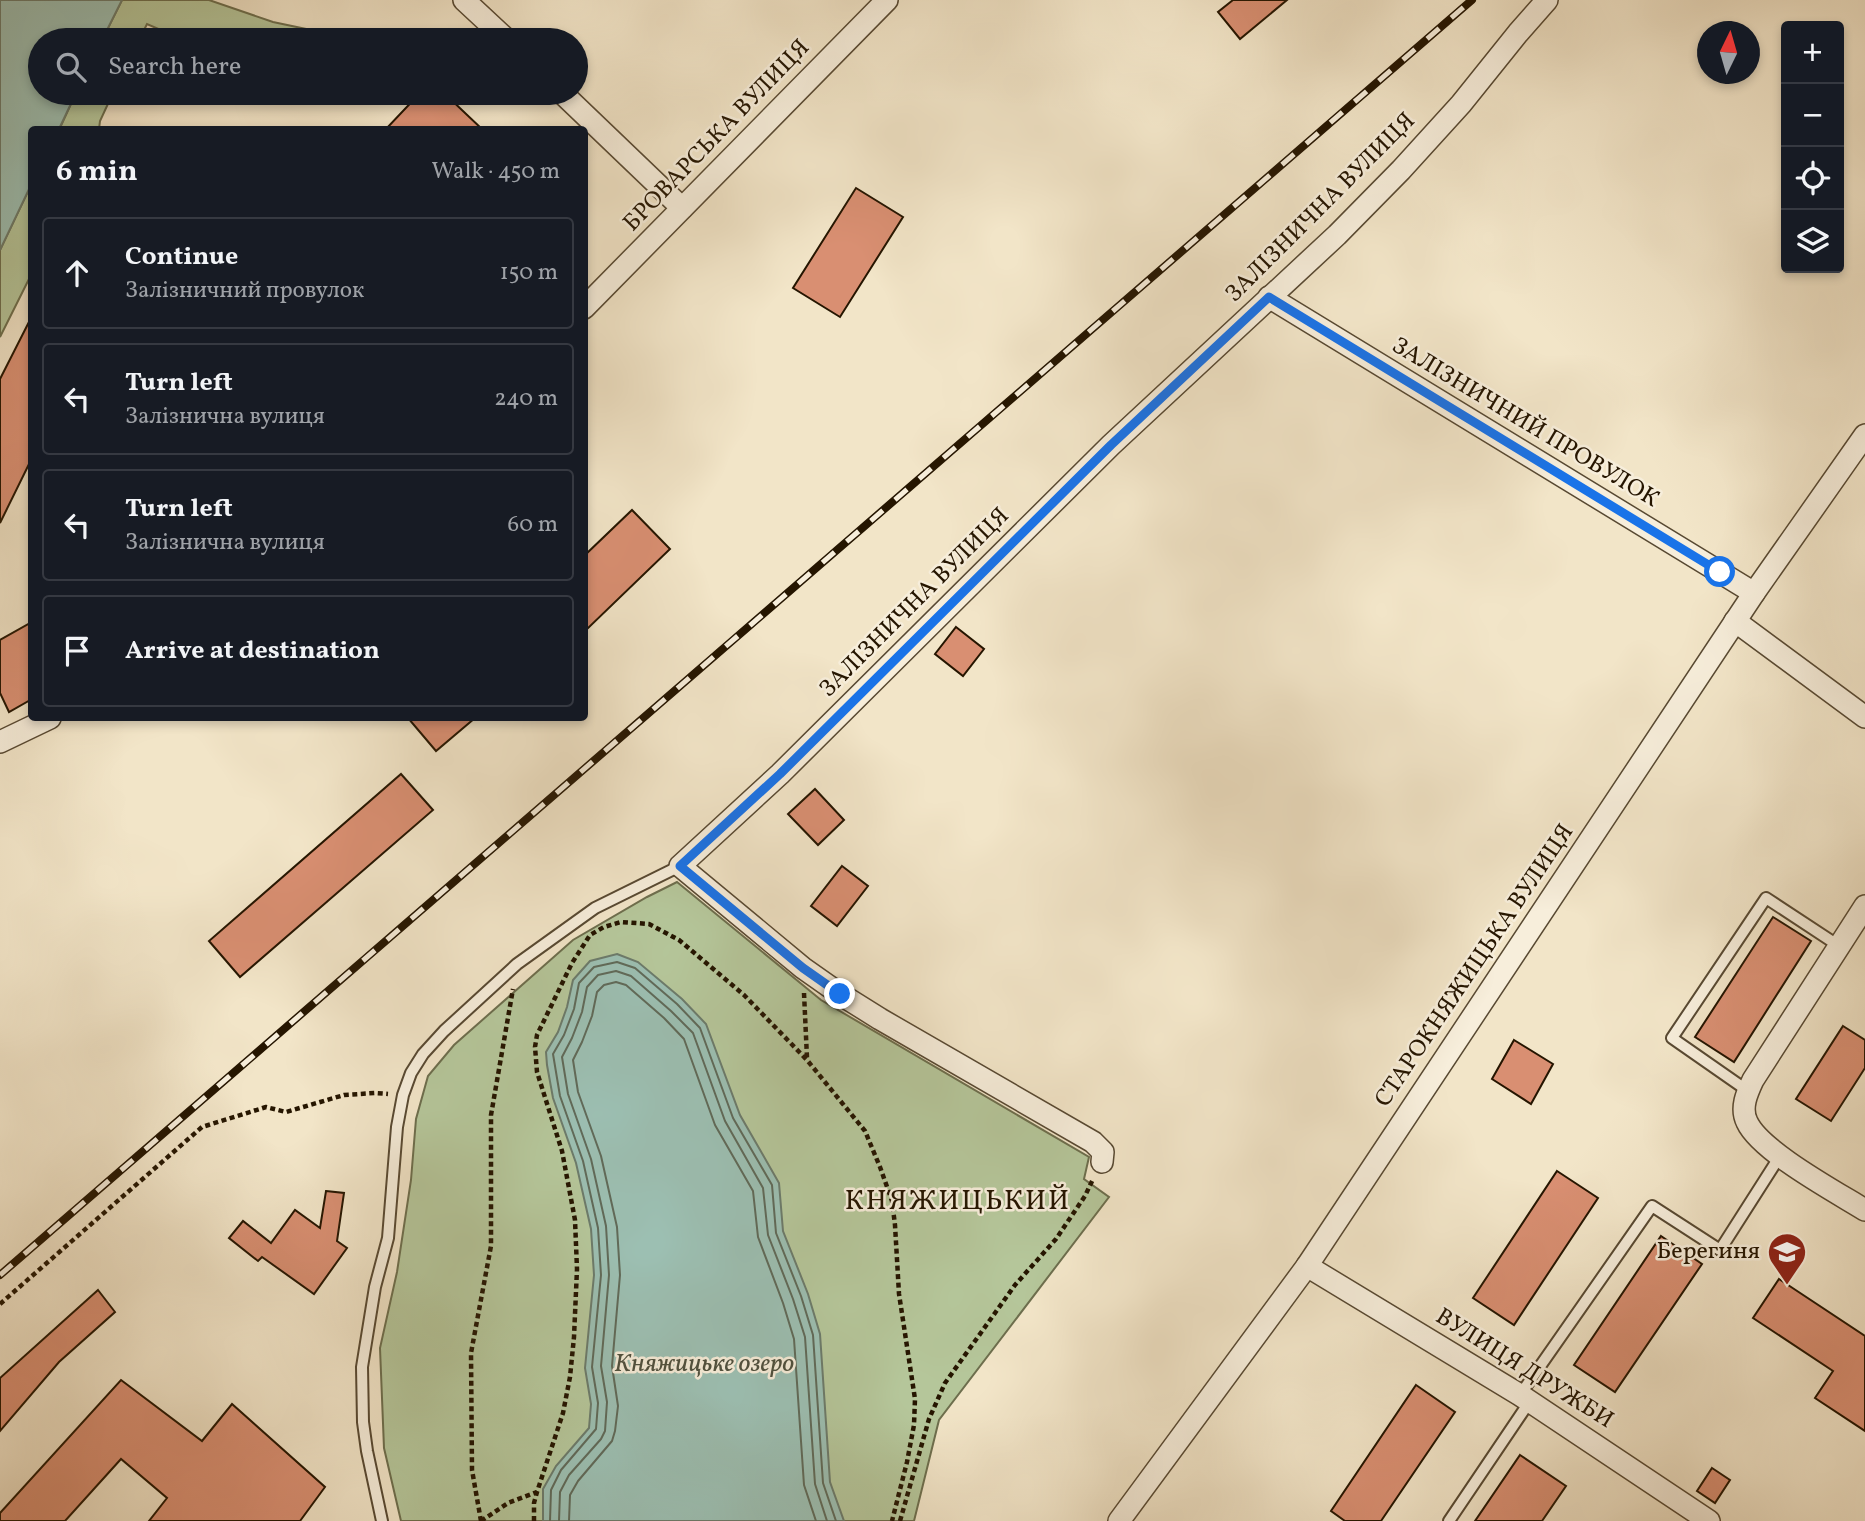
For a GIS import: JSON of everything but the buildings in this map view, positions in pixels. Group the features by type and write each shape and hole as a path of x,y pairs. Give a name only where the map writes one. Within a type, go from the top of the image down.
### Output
{"street":[{"path":"464,0 493,28"},
{"name":"БРОВАРСЬКА ВУЛИЦЯ","path":"588,304 887,0"},
{"name":"ЗАЛІЗНИЧНА ВУЛИЦЯ","path":"680,866 780,774 1111,445 1337,235 1461,104 1547,0"},
{"path":"575,105 682,208"},
{"name":"ЗАЛІЗНИЧНИЙ ПРОВУЛОК","path":"1269,297 1754,593"},
{"name":"СТАРОКНЯЖИЦЬКА ВУЛИЦЯ","path":"1119,1521 1307,1266 1735,621 1865,435"},
{"path":"1735,621 1865,717"},
{"path":"0,743 44,721"},
{"path":"680,866 803,968 880,1019 1093,1142 1103,1152 1101,1162"},
{"path":"1865,906 1753,1080 1744,1100 1746,1120 1758,1139 1865,1210"},
{"name":"ВУЛИЦЯ ДРУЖБИ","path":"1307,1266 1525,1398 1709,1521"}],"lane":[{"path":"382,1521 364,1432 362,1367 388,1238 397,1128 403,1095 411,1073 423,1054 444,1031 517,964 594,908 680,866"},
{"path":"1748,1091 1672,1038 1766,898 1839,946"},
{"path":"1449,1521 1525,1398 1652,1206 1720,1251 1780,1156"}],"path":[{"path":"534,1521 537,1492 563,1413 570,1377 577,1269 575,1220 564,1163 537,1072 535,1047 537,1035 572,963 590,935 621,922 649,923 679,940 735,987 807,1060 865,1131 892,1201 899,1294 915,1399 914,1425 907,1462 891,1521"},
{"path":"517,964 491,1115 491,1245 471,1353 472,1470 481,1521 509,1503 537,1492"},
{"path":"803,968 807,1060"},
{"path":"0,1304 202,1127 266,1107 286,1112 344,1095 403,1095"},
{"path":"900,1521 929,1419 945,1383 1015,1285 1056,1239 1085,1196 1101,1162"}],"shaded area":[{"path":"122,0 209,0 273,22 302,28 156,28 147,24 145,28 108,28"},
{"path":"70,105 107,105 99,126 61,126"},
{"path":"28,191 28,281 0,337 0,250"},
{"path":"677,882 821,1000 1089,1157 1084,1179 1109,1197 939,1420 914,1521 401,1521 384,1448 380,1348 397,1272 411,1180 416,1119 428,1076 454,1045 573,940"}],"water":[{"path":"0,0 122,0 108,28 28,28 28,105 70,105 60,126 28,126 28,191 0,250"},
{"name":"Княжицьке озеро","path":"617,954 638,962 682,999 706,1024 740,1115 779,1183 783,1231 808,1294 820,1334 830,1482 844,1521 543,1521 543,1489 556,1466 589,1428 591,1404 585,1368 594,1275 591,1229 576,1163 553,1098 546,1052 558,1032 573,980 590,961"}],"railway":[{"path":"0,1275 1472,0"}],"place":[{"name":"Берегиня","path":"1787,1286"}],"district":[{"name":"КНЯЖИЦЬКИЙ","path":"958,1201"}],"route":[{"path":"840,994 803,968 680,866 780,774 1111,445 1269,297 1720,572"}]}
